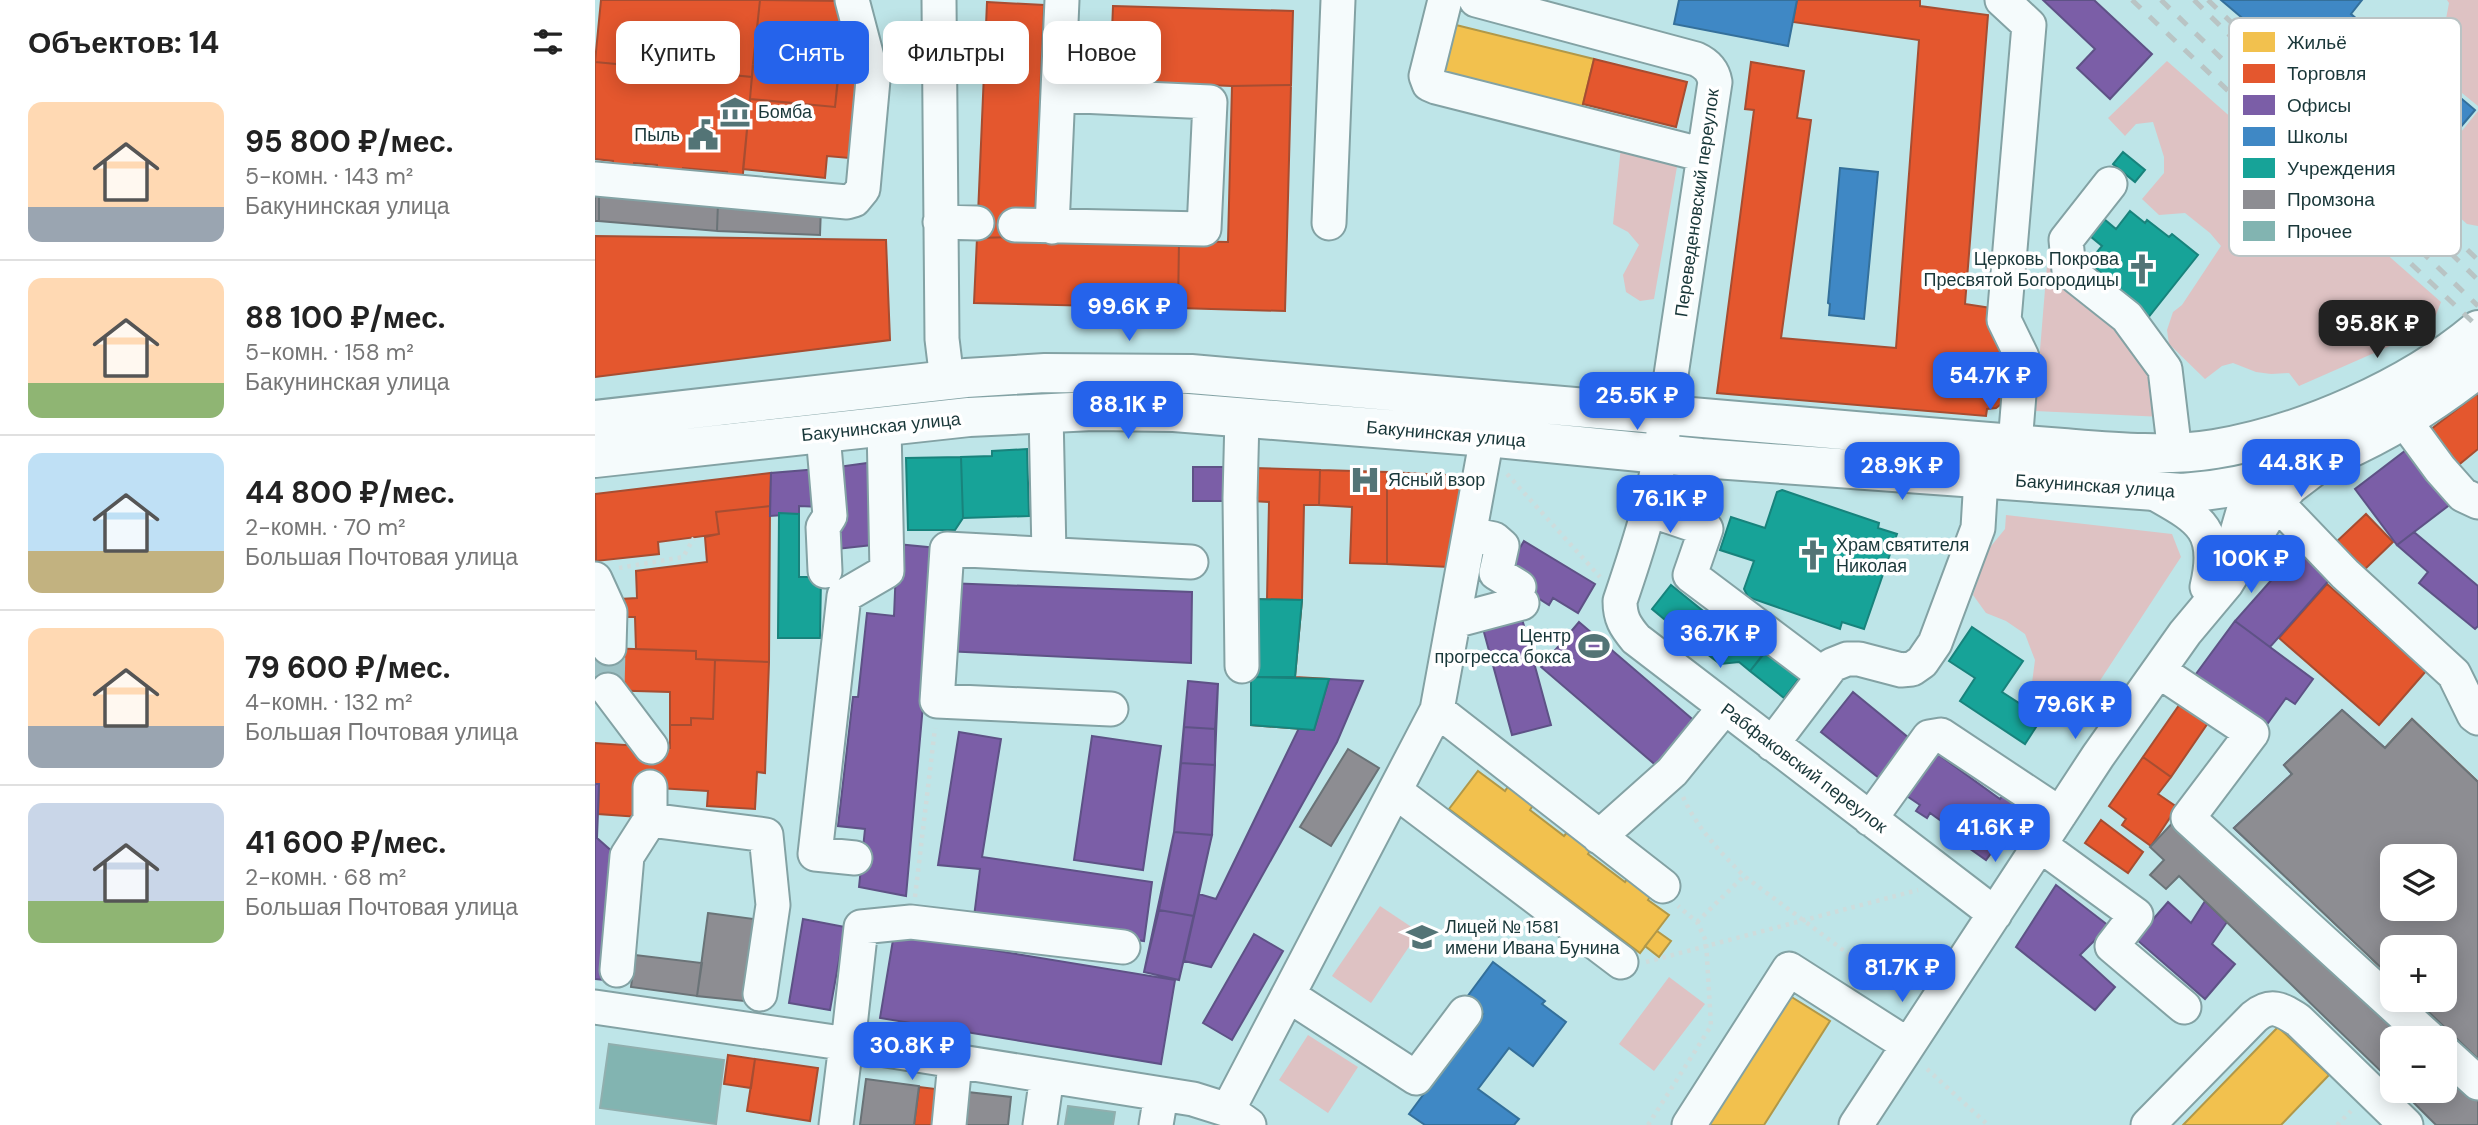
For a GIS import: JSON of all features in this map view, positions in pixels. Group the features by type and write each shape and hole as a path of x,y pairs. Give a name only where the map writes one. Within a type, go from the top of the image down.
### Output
{"main road":[{"name":"Бакунинская улица","path":"595,420 947,380 1045,373 1191,374 2015,444 2115,452 2175,453 2216,449 2318,421 2406,380 2438,361 2478,330"},
{"name":"Бакунинская улица","path":"595,458 969,417 1046,413 1174,412 1662,454 2182,493 2265,493 2404,420 2478,369"}],"street":[{"path":"595,179 847,202 854,200 863,189 873,80 852,0"},
{"path":"939,0 942,338 947,380"},
{"path":"1052,227 1062,0"},
{"path":"1329,223 1338,0"},
{"path":"1445,0 1426,76 1429,84 1704,155"},
{"name":"Переведеновский переулок","path":"1476,0 1703,62 1714,74 1715,82 1665,415 1662,454"},
{"path":"2002,0 2028,25 2004,320 2022,357 2015,444"},
{"path":"1015,225 1204,229 1210,102 1058,95"},
{"path":"2110,184 2066,240 2069,271 2127,317 2165,369 2175,453"},
{"path":"940,222 977,223"},
{"path":"1046,413 1049,554"},
{"path":"1242,417 1242,666"},
{"path":"2404,420 2463,495 2478,502"},
{"path":"1856,1125 2060,814 2199,616 2265,493 2265,465 2286,443 2318,421"},
{"path":"855,858 815,854 844,596 887,571 884,426"},
{"path":"823,433 830,516 823,527 825,571"},
{"path":"595,1007 1047,1076 1158,1110 1193,1100 1238,1117 1288,995 1437,710 1487,437"},
{"name":"Рабфаковский переулок","path":"1662,454 1650,510 1620,601 1620,614 1624,625 1636,639 1995,914"},
{"path":"1772,744 1832,665 1847,659 1859,659 1901,670 1912,669 1922,662 1935,643 1977,528 1981,478"},
{"path":"2147,489 2184,510 2198,521 2208,534 2213,553 2199,616"},
{"path":"2265,493 2345,574 2454,674 2478,718"},
{"path":"1650,510 1706,529 1690,575 1822,675"},
{"path":"1454,621 1521,595 1496,573 1502,545 1494,539 1470,534"},
{"path":"1111,709 937,701 947,549 1191,562"},
{"path":"601,574 610,612 609,649"},
{"path":"2159,671 2252,733 2188,818 2416,1026"},
{"path":"608,690 651,747"},
{"path":"1599,836 1672,772 1724,707"},
{"path":"1437,710 1663,886"},
{"path":"1870,819 1929,737 1941,735 2060,814"},
{"path":"617,970 627,856 650,820 650,787"},
{"path":"1395,792 1621,962"},
{"path":"650,820 766,835 773,905 760,994"},
{"path":"2040,845 2136,915 2112,946 2184,1007"},
{"path":"836,1125 861,926 911,922 1123,947"},
{"path":"1689,1125 1789,969 1907,1047"},
{"path":"1288,995 1416,1078 1465,1013"},
{"path":"2148,1125 2253,1017 2272,1007 2281,1009 2298,1020 2406,1125"},
{"path":"949,1125 955,1062"},
{"path":"2457,1064 2478,1083"},
{"path":"1040,1125 1047,1076"}],"path":[{"path":"1505,471 1593,569"},
{"path":"601,574 683,557 694,538"},
{"path":"917,890 934,740"},
{"path":"1672,772 1692,816 1722,855 1744,876 1907,998"},
{"path":"1697,922 1744,876"},
{"path":"1621,962 1653,962 1918,890"},
{"path":"1648,1125 1711,1026 1707,947 1703,931 1686,913"},
{"path":"1907,1047 1988,1125"}],"shaded area":[{"path":"2447,0 2478,0 2478,106 2461,92 2461,18 2446,18 2449,3"},
{"path":"2167,61 2229,116 2229,256 2389,256 2441,302 2431,328 2299,386 2289,373 2256,372 2233,363 2222,366 2205,379 2169,344 2167,330 2173,312 2182,305 2221,246 2210,233 2185,213 2159,215 2142,199 2164,173 2164,157 2153,122 2136,124 2125,136 2108,118"},
{"path":"2478,111 2478,226 2467,224 2461,219 2461,132"},
{"path":"1621,146 1678,161 1654,299 1640,301 1626,292 1623,275 1639,245 1628,232 1613,224"},
{"path":"2047,265 2109,321 2157,385 2163,417 2035,411"},
{"path":"2006,515 2172,534 2181,557 2082,708 2052,712 2038,698 2032,683 2035,660 2025,634 2006,621 1986,613 1973,595 1987,551 2005,529"},
{"path":"1380,906 1419,932 1371,1003 1332,976"},
{"path":"1669,977 1705,1004 1654,1071 1619,1044"},
{"path":"1308,1035 1358,1067 1328,1113 1279,1080"}],"building: Жильё":[{"path":"1456,25 1594,59 1582,108 1444,73"},
{"path":"1478,771 1505,791 1509,785 1534,804 1530,810 1564,836 1569,830 1592,848 1588,854 1625,882 1629,876 1652,894 1648,900 1669,915 1640,953 1449,809"},
{"path":"1657,931 1671,941 1659,957 1645,946"},
{"path":"1790,996 1830,1021 1764,1125 1707,1125"},
{"path":"2278,1027 2329,1075 2281,1125 2183,1125"}],"building: Торговля":[{"path":"601,0 760,0 758,21 754,21 752,77 740,76 740,21 616,21 616,64 595,62"},
{"path":"760,0 845,1 843,21 758,21"},
{"path":"1797,0 1920,0 1920,6 1988,15 1965,304 1997,309 2005,344 2005,365 1996,372 2005,379 2005,401 1996,408 1987,409 1986,416 1717,393 1754,110 1745,109 1751,62 1804,71 1797,118 1811,120 1781,338 1896,348 1919,40 1793,22"},
{"path":"987,2 1044,5 1035,211 1015,237 977,238 984,84 1029,84 1029,21 986,21"},
{"path":"1113,6 1293,11 1291,85 1161,83 1161,21 1112,21"},
{"path":"1594,59 1687,82 1676,127 1583,104"},
{"path":"595,62 616,64 616,84 740,84 740,76 752,77 742,184 726,182 727,172 683,168 682,177 657,175 657,165 634,163 633,174 612,172 613,161 595,159"},
{"path":"753,63 754,84 838,84 835,107 750,99"},
{"path":"837,84 856,84 849,158 827,156 825,178 743,169 750,99 835,107"},
{"path":"1291,85 1285,311 1178,308 1179,241 1228,242 1232,86"},
{"path":"595,236 886,240 890,340 595,377"},
{"path":"977,238 1179,241 1178,308 974,303"},
{"path":"2478,393 2478,449 2450,472 2421,437"},
{"path":"1253,468 1320,470 1319,505 1304,505 1302,600 1267,600 1269,502 1252,501"},
{"path":"1320,470 1387,472 1387,564 1350,563 1352,507 1319,505"},
{"path":"1387,472 1465,476 1449,567 1387,564"},
{"path":"771,473 770,506 716,512 719,534 658,542 659,554 596,561 595,494"},
{"path":"770,506 769,662 696,659 696,651 636,649 635,617 621,617 620,599 637,598 636,571 707,562 705,537 719,534 716,512"},
{"path":"2366,514 2393,542 2364,570 2351,555 2346,559 2333,545"},
{"path":"2327,584 2426,671 2379,725 2279,638"},
{"path":"1251,599 1302,600 1295,677 1329,679 1314,730 1251,725"},
{"path":"603,648 602,690 595,693 595,649"},
{"path":"603,648 696,651 696,659 715,660 713,719 691,718 691,725 670,725 670,692 602,690"},
{"path":"715,660 769,662 765,773 757,772 755,809 707,806 708,791 641,787 639,817 598,814 599,784 595,784 595,743 670,748 670,725 691,725 691,718 713,719"},
{"path":"2182,701 2210,720 2171,777 2143,757"},
{"path":"2412,719 2478,782 2478,827 2385,748"},
{"path":"2385,748 2478,827 2478,1059 2457,1039 2457,1026 2443,1026 2429,1012 2457,1012 2457,935 2380,935 2380,967 2281,872"},
{"path":"2143,757 2171,777 2158,794 2177,807 2151,846 2122,825 2126,819 2109,806"},
{"path":"2101,820 2143,852 2128,873 2085,843"},
{"path":"728,1055 755,1059 751,1088 724,1084"},
{"path":"755,1059 818,1068 810,1121 747,1111"},
{"path":"919,1087 944,1090 940,1125 914,1125"}],"building: Офисы":[{"path":"2043,0 2094,0 2152,54 2110,99 2077,68 2095,49"},
{"path":"2414,444 2456,500 2397,545 2355,489"},
{"path":"875,462 881,544 837,549 830,468"},
{"path":"1193,467 1231,467 1231,501 1193,501"},
{"path":"818,469 821,507 799,506 799,514 770,516 771,473"},
{"path":"2414,532 2478,586 2478,626 2475,629 2419,583 2428,572 2397,545"},
{"path":"1524,541 1595,584 1578,613 1553,598 1549,605 1530,593 1507,570"},
{"path":"897,544 937,548 906,896 859,887 865,829 838,826 853,697 858,697 867,613 894,616"},
{"path":"2299,549 2331,578 2270,647 2235,621"},
{"path":"946,583 1192,592 1191,663 945,651"},
{"path":"1521,615 1551,725 1512,735 1482,625"},
{"path":"2235,621 2313,679 2295,704 2286,698 2263,730 2193,678"},
{"path":"1579,622 1697,723 1659,768 1541,667"},
{"path":"1329,679 1363,681 1337,742 1211,967 1184,961 1199,894 1216,899 1299,728 1314,730"},
{"path":"1188,681 1218,684 1215,729 1184,727"},
{"path":"1188,681 1218,684 1212,835 1179,980 1144,972 1174,832"},
{"path":"1853,692 1915,743 1884,782 1821,732"},
{"path":"2342,710 2385,748 2281,872 2234,828 2292,774 2284,765"},
{"path":"1184,727 1215,729 1215,765 1181,763"},
{"path":"959,732 1001,739 982,857 1152,882 1144,941 974,917 980,869 938,865"},
{"path":"1092,736 1161,746 1143,870 1074,860"},
{"path":"1932,750 2000,799 2006,791 2026,805 1986,860 1966,846 1969,841 1930,813 1927,818 1916,811 1920,805 1901,792"},
{"path":"1181,763 1215,765 1212,835 1174,832"},
{"path":"595,784 599,784 597,838 615,854 604,980 595,979"},
{"path":"1174,832 1212,835 1194,916 1159,910"},
{"path":"2056,885 2109,926 2080,955 2115,987 2095,1010 2016,947"},
{"path":"2205,901 2227,922 2212,944 2235,964 2205,999 2136,939 2168,902 2191,923"},
{"path":"1159,910 1194,916 1179,980 1144,972"},
{"path":"803,919 845,927 830,1010 789,1003"},
{"path":"894,934 1175,980 1161,1064 880,1018"},
{"path":"1254,934 1283,951 1232,1040 1203,1023"}],"building: Школы":[{"path":"1679,0 1797,0 1788,46 1674,24"},
{"path":"2221,0 2362,0 2351,14 2356,18 2242,18"},
{"path":"2461,98 2475,110 2461,127"},
{"path":"1840,168 1878,172 1864,319 1829,315"},
{"path":"1493,962 1545,1001 1542,1004 1566,1022 1533,1066 1509,1048 1478,1089 1519,1119 1514,1125 1425,1125 1409,1114 1483,1014 1464,1001"}],"building: Учреждения":[{"path":"2123,152 2145,170 2135,182 2113,164"},
{"name":"Церковь Покрова Пресвятой Богородицы","path":"2130,211 2169,237 2172,234 2198,255 2147,319 2101,278 2104,275 2088,263 2102,246 2090,236 2104,219 2116,229"},
{"path":"1027,449 1029,516 963,518 961,457 992,456 992,451"},
{"path":"961,457 963,518 955,530 908,530 906,458"},
{"path":"1703,487 1709,493 1707,502 1699,504 1692,498 1695,490"},
{"name":"Храм святителя Николая","path":"1782,490 1879,523 1878,528 1897,534 1864,629 1842,622 1840,629 1748,597 1744,589 1754,561 1720,550 1731,517 1765,528 1777,492"},
{"path":"779,513 799,514 799,577 821,577 820,638 778,638"},
{"path":"1671,585 1713,619 1693,643 1652,609"},
{"path":"1251,599 1302,600 1295,677 1251,677"},
{"path":"1716,615 1764,653 1750,671 1739,662 1720,664 1693,643"},
{"path":"1972,627 2023,661 2002,692 2042,718 2025,744 1960,701 1975,678 1949,661"},
{"path":"1767,650 1800,677 1784,698 1750,671"},
{"path":"1251,677 1329,679 1314,730 1251,725"}],"building: Промзона":[{"path":"595,187 599,187 599,221 595,221"},
{"path":"599,187 718,202 717,231 599,221"},
{"path":"718,202 821,207 820,235 717,231"},
{"path":"2342,710 2385,748 2412,719 2478,782 2478,1059 2457,1039 2457,1026 2443,1026 2429,1012 2457,1012 2457,935 2380,935 2380,967 2234,828 2292,774 2284,765"},
{"path":"1348,749 1379,768 1331,846 1300,827"},
{"path":"2178,817 2380,1008 2380,1012 2384,1012 2399,1026 2380,1026 2380,1070 2179,876 2166,889 2150,875 2164,860 2150,847"},
{"path":"708,913 754,919 744,1001 697,996"},
{"path":"635,955 702,963 697,996 631,987"},
{"path":"2457,1074 2478,1085 2478,1125 2436,1125 2414,1103 2457,1103"},
{"path":"866,1079 919,1086 914,1125 860,1125"},
{"path":"959,1091 1011,1097 1008,1125 965,1125"}],"building: Прочее":[{"path":"609,1044 724,1060 716,1124 600,1108"},
{"path":"1068,1106 1115,1112 1113,1125 1065,1125"}],"tunnel":[{"path":"608,690 609,648"}],"railway":[{"path":"2132,0 2229,92"},
{"path":"2161,0 2229,66"},
{"path":"2194,0 2229,35"},
{"path":"2208,0 2229,20"},
{"path":"2461,244 2478,260"},
{"path":"2403,256 2478,327"},
{"path":"2426,256 2478,306"},
{"path":"2454,256 2478,280"}],"place":[{"name":"Бомба","path":"735,112"},
{"name":"Пыль","path":"703,135"},
{"name":"Церковь Покрова Пресвятой Богородицы","path":"2142,269"},
{"name":"Ясный взор","path":"1365,480"},
{"name":"Храм святителя Николая","path":"1813,555"},
{"name":"Центр прогресса бокса","path":"1594,646"},
{"name":"Лицей № 1581 имени Ивана Бунина","path":"1422,937"}]}
